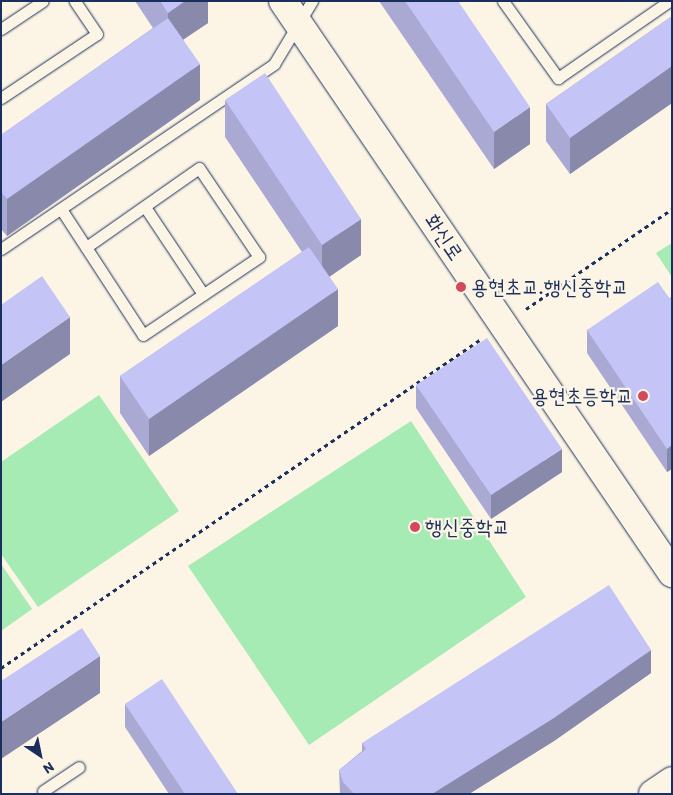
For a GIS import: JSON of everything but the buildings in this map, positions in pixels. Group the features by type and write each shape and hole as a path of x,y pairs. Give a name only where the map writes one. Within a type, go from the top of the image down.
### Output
{"main road":[{"name":"화신로","path":"297,8 672,573"},
{"path":"653,794 672,781"}],"lane":[{"path":"1,29 43,1"},
{"path":"1,98 97,34 75,1"},
{"path":"503,1 558,78 669,1"},
{"path":"1,249 274,64 297,8"},
{"path":"61,209 143,335 259,257 199,168 86,247"},
{"path":"145,206 203,294"},
{"path":"43,793 79,767"}],"path":[{"path":"523,311 672,210"},
{"path":"1,668 482,339"}],"green space":[{"path":"672,243 672,277 656,253"},
{"path":"99,395 179,511 38,607 1,554 1,462"},
{"path":"411,421 526,597 309,745 188,566"},
{"path":"1,564 32,609 1,631"}],"place":[{"name":"용현초교.행신중학교","path":"461,287"},
{"name":"용현초등학교","path":"643,396"},
{"name":"행신중학교","path":"415,527"}]}
